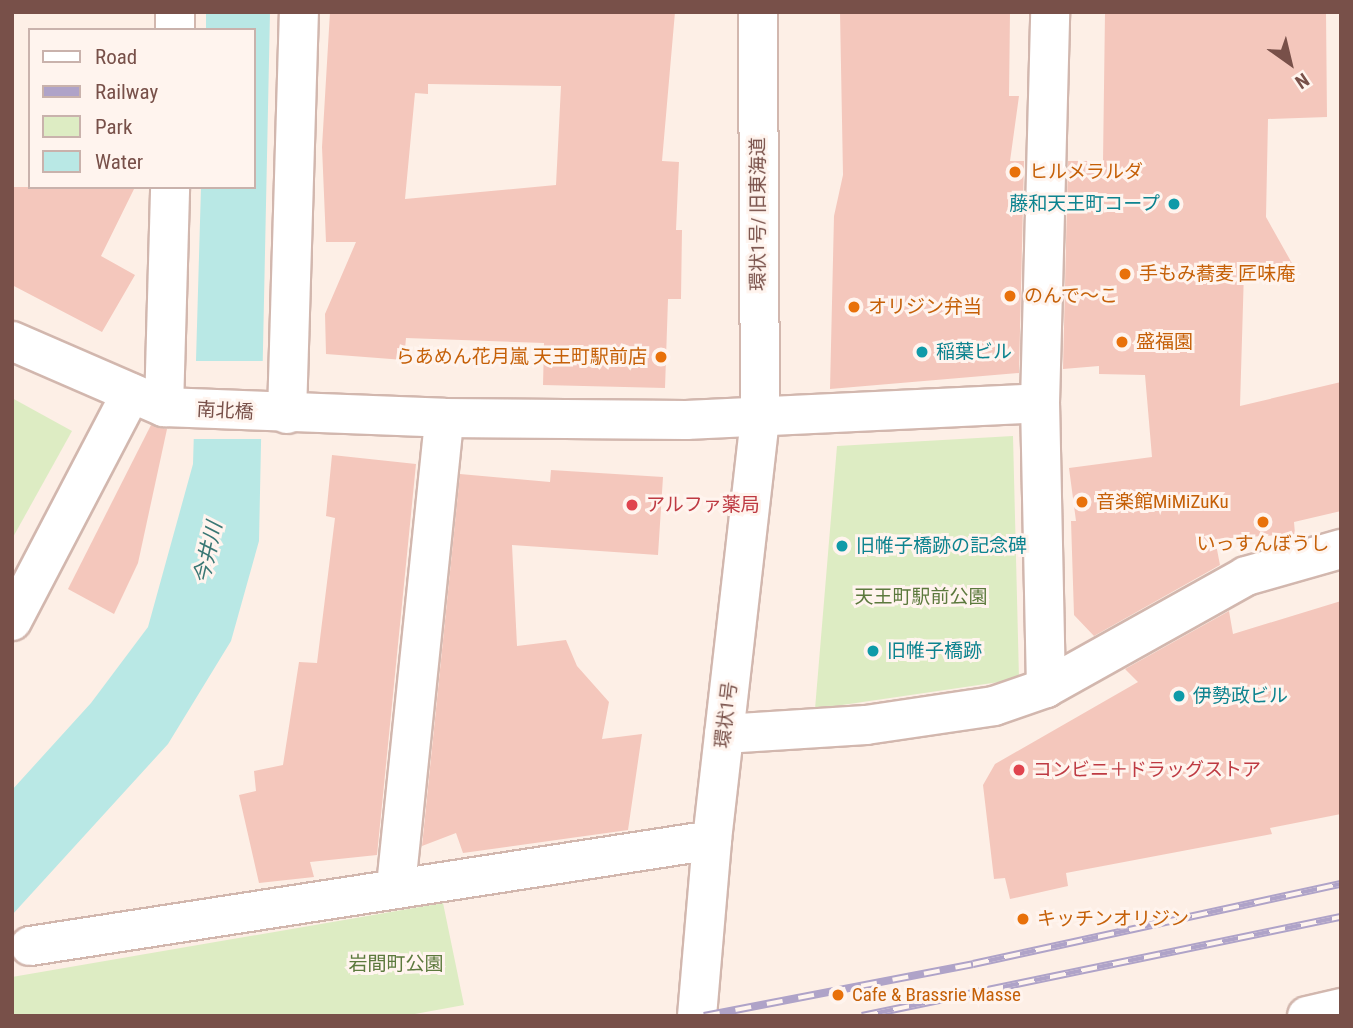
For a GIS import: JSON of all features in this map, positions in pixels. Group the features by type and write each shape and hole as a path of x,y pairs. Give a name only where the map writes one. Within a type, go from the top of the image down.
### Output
{"street":[{"path":"286,414 299,12"},
{"name":"環状1号/ 旧東海道","path":"758,12 760,415"},
{"path":"1045,688 1040,402 1050,12"},
{"path":"12,621 147,400 170,189"},
{"path":"12,341 147,400"},
{"name":"南北橋","path":"147,400 286,414 686,420 1040,402"},
{"name":"環状1号","path":"697,1016 712,840 760,415"},
{"path":"396,886 444,418"},
{"path":"724,734 923,718 993,706 1045,688 1246,576 1341,549"},
{"path":"30,946 396,886 712,840"},
{"path":"1307,1016 1341,1008"}],"green space":[{"path":"12,398 72,431 12,539"},
{"name":"天王町駅前公園","path":"1013,436 1019,679 815,709 837,446"},
{"name":"岩間町公園","path":"443,903 464,1005 404,1016 12,1016 12,977"}],"water":[{"name":"今井川","path":"206,12 270,12 259,541 231,641 168,744 12,915 12,790 91,703 148,627 193,464 201,189 256,189 256,28 206,28"}],"pier":[{"path":"193,361 268,361 268,439 193,439"}],"building":[{"path":"330,12 675,12 662,161 679,162 676,230 682,230 681,299 668,299 665,388 543,385 544,343 406,338 404,360 326,354 325,314 356,242 326,242 322,147","holes":["428,84 561,86 556,185 405,199 415,93 428,94"]},
{"path":"840,12 1010,12 1009,96 1019,96 1010,161 1024,161 1019,373 830,389 834,216 843,175"},
{"path":"1105,12 1326,12 1327,117 1268,119 1266,217 1298,274 1244,271 1240,406 1341,382 1341,511 1294,522 1295,534 1215,539 1220,565 1094,636 1074,615 1071,521 1076,521 1069,468 1152,457 1145,375 1099,374 1099,366 1063,369 1068,161 1103,161"},
{"path":"12,187 134,189 101,256 135,275 102,332 12,285"},
{"path":"151,425 167,429 138,563 114,614 68,589"},
{"path":"332,455 416,464 377,855 310,862 314,877 259,883 239,795 256,791 254,771 283,765 299,662 317,663 335,518 326,516"},
{"path":"551,470 663,477 658,555 512,545 517,646 566,640 577,666 609,702 602,739 642,734 628,830 463,853 456,833 422,846 460,474 550,482"},
{"name":"伊勢政ビル","path":"1341,601 1341,814 1270,828 1272,834 1066,873 1068,886 1010,899 1005,878 994,879 983,785 995,764 1138,682 1125,669 1229,611 1233,634"}],"railway":[{"path":"704,1016 973,964 1341,884"},
{"path":"862,1016 1341,917"}],"place":[{"name":"ヒルメラルダ","path":"1015,172"},
{"name":"藤和天王町コープ","path":"1174,204"},
{"name":"手もみ蕎麦 匠味庵","path":"1125,274"},
{"name":"のんで～こ","path":"1010,296"},
{"name":"オリジン弁当","path":"854,307"},
{"name":"盛福園","path":"1122,342"},
{"name":"稲葉ビル","path":"922,352"},
{"name":"らあめん花月嵐 天王町駅前店","path":"661,357"},
{"name":"音楽館MiMiZuKu","path":"1082,502"},
{"name":"アルファ薬局","path":"632,505"},
{"name":"いっすんぼうし","path":"1263,522"},
{"name":"旧帷子橋跡の記念碑","path":"842,546"},
{"name":"旧帷子橋跡","path":"873,651"},
{"name":"伊勢政ビル","path":"1179,696"},
{"name":"コンビニ＋ドラッグストア","path":"1019,770"},
{"name":"キッチンオリジン","path":"1023,919"},
{"name":"Cafe & Brassrie Masse","path":"838,995"}]}
